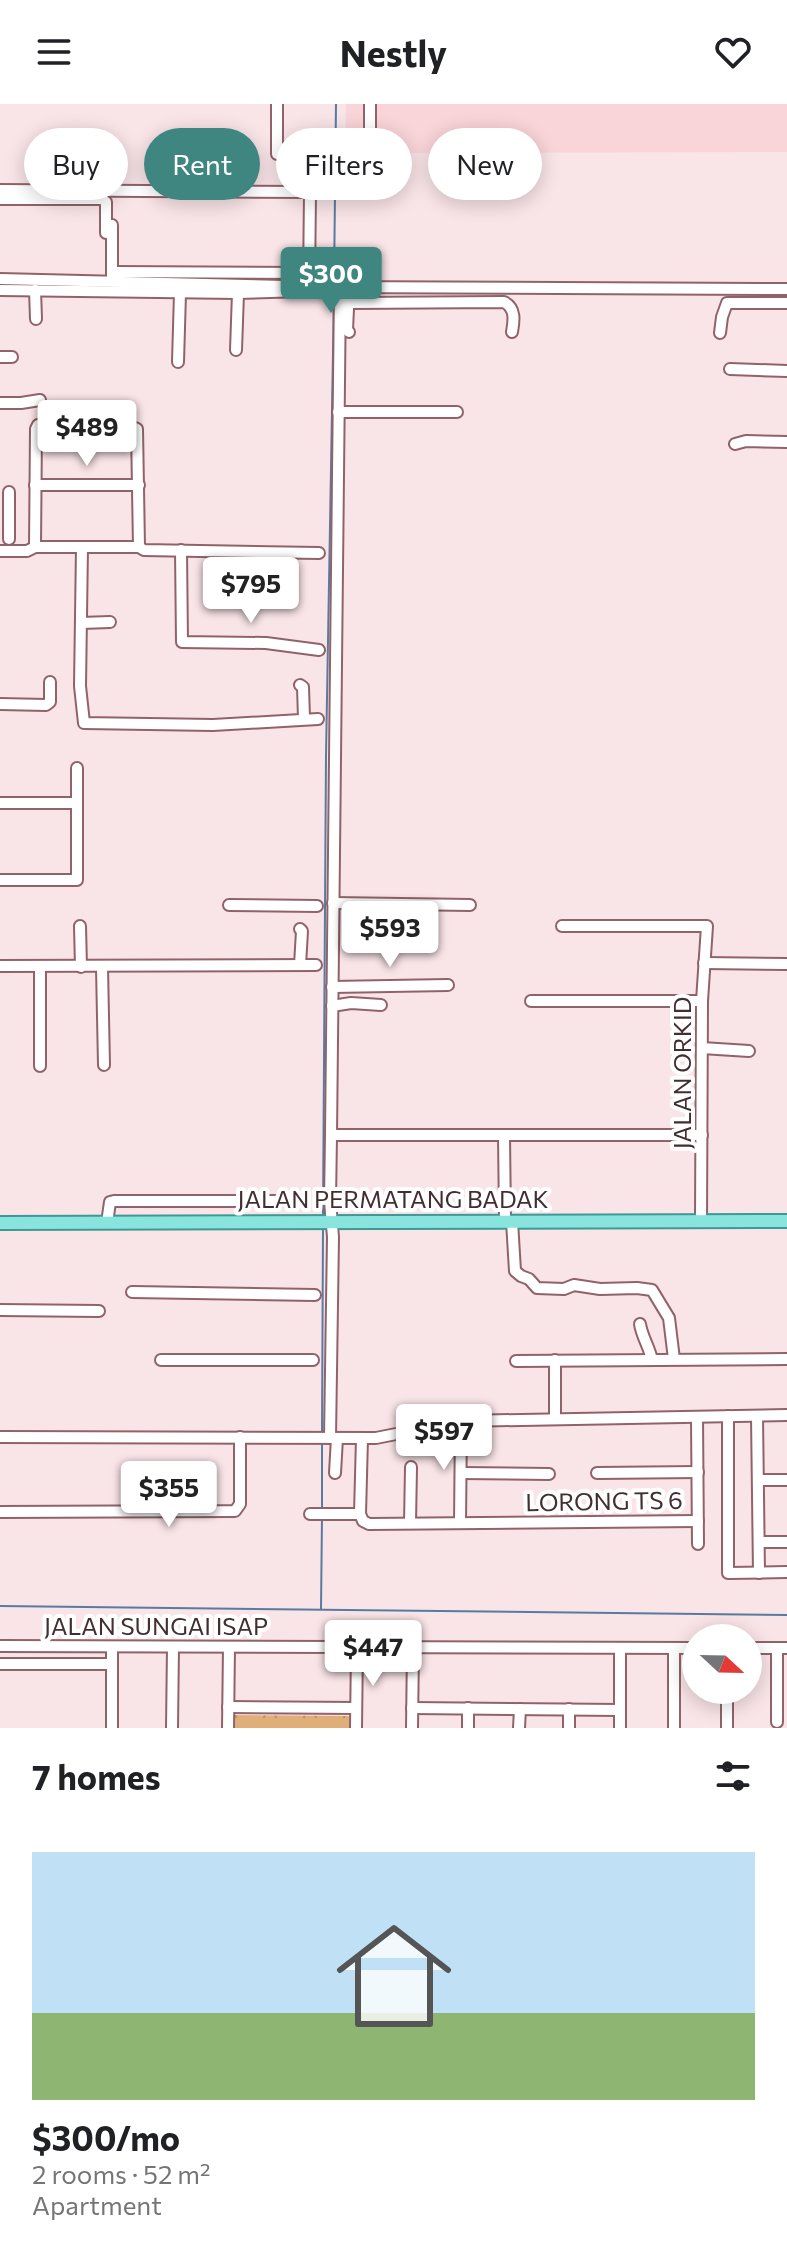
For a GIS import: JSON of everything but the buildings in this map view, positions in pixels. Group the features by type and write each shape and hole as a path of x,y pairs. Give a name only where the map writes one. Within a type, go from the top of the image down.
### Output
{"main road":[{"name":"JALAN PERMATANG BADAK","path":"0,1223 787,1221"}],"street":[{"path":"277,104 277,128"},
{"path":"370,104 370,128"},
{"path":"0,190 24,190"},
{"path":"128,191 310,192 309,273 313,288"},
{"path":"0,199 102,199 106,202 106,233"},
{"path":"110,200 112,277"},
{"path":"0,279 309,273"},
{"path":"112,277 313,288"},
{"path":"344,287 349,332"},
{"path":"335,1473 331,1438 332,987 338,412 344,287"},
{"path":"0,290 238,293 344,287 787,289"},
{"path":"35,290 36,319"},
{"path":"178,362 180,293"},
{"path":"236,350 238,293"},
{"path":"348,303 504,302 512,307 512,332"},
{"path":"720,333 727,303 787,303"},
{"path":"0,357 12,357"},
{"path":"730,369 787,371"},
{"path":"0,403 40,400"},
{"path":"338,412 457,412"},
{"path":"35,547 38,425 135,428 139,432 139,547"},
{"path":"735,444 746,441 787,442"},
{"path":"35,485 139,485"},
{"path":"9,492 4,517 9,539"},
{"path":"0,551 27,551 35,547 139,547 144,550 319,553"},
{"path":"82,547 80,686 82,720 87,725 213,725 318,719"},
{"path":"181,550 182,642 266,643 319,650"},
{"path":"81,623 110,622"},
{"path":"0,704 46,705 50,702 50,682"},
{"path":"300,685 303,687 304,718"},
{"path":"0,880 77,880 77,768"},
{"path":"0,803 77,803"},
{"path":"333,903 470,905"},
{"path":"229,905 317,906"},
{"path":"80,926 81,967"},
{"name":"JALAN ORKID","path":"562,926 707,926 702,1001 701,1221"},
{"path":"300,929 300,965"},
{"path":"704,963 787,964"},
{"path":"0,966 316,965"},
{"path":"40,966 40,1066"},
{"path":"102,967 104,1065"},
{"path":"332,987 448,985"},
{"path":"531,1001 702,1001"},
{"path":"332,1006 351,1003 381,1005"},
{"path":"702,1048 749,1051"},
{"path":"331,1135 702,1135"},
{"path":"504,1135 515,1271 537,1288 564,1289 574,1285 652,1290 669,1318 674,1359"},
{"path":"107,1223 108,1206 114,1201 291,1201"},
{"path":"132,1292 315,1295"},
{"path":"0,1310 99,1311"},
{"path":"640,1324 641,1335 649,1347 652,1360"},
{"path":"516,1361 787,1359"},
{"path":"161,1360 313,1360"},
{"path":"555,1360 555,1419"},
{"path":"0,1437 362,1438 389,1436 461,1421 787,1415"},
{"path":"728,1416 728,1573 787,1572"},
{"path":"757,1416 759,1573"},
{"path":"697,1417 698,1544"},
{"path":"460,1523 461,1421"},
{"path":"0,1512 232,1512 240,1504 240,1437"},
{"path":"362,1438 363,1518"},
{"path":"410,1523 411,1467"},
{"path":"597,1473 698,1472"},
{"path":"461,1473 549,1474"},
{"path":"758,1480 787,1480"},
{"name":"LORONG TS 6","path":"317,1514 410,1523 698,1521"},
{"path":"759,1542 787,1542"},
{"name":"JALAN SUNGAI ISAP","path":"0,1646 682,1648"},
{"path":"112,1647 112,1728"},
{"path":"172,1728 173,1647"},
{"path":"228,1728 229,1647"},
{"path":"356,1728 357,1647"},
{"path":"412,1728 413,1648"},
{"path":"620,1648 620,1728"},
{"path":"674,1648 674,1728"},
{"path":"777,1722 782,1648"},
{"path":"0,1664 112,1664"},
{"path":"727,1704 727,1728"},
{"path":"228,1707 356,1708"},
{"path":"412,1708 620,1710"},
{"path":"468,1708 468,1728"},
{"path":"519,1728 520,1709"},
{"path":"569,1709 569,1728"}],"shaded area":[{"path":"346,104 787,104 787,152 542,153 542,128 428,128 428,153 412,153 412,128 346,128"}],"green space":[{"path":"235,1715 353,1716 353,1728 235,1728"}],"waterway":[{"path":"334,283 336,104"},
{"path":"323,1215 326,756 334,296"},
{"path":"322,1434 323,1229"},
{"path":"322,1441 322,1510"},
{"path":"321,1609 322,1517"},
{"path":"0,1606 787,1615"}]}
